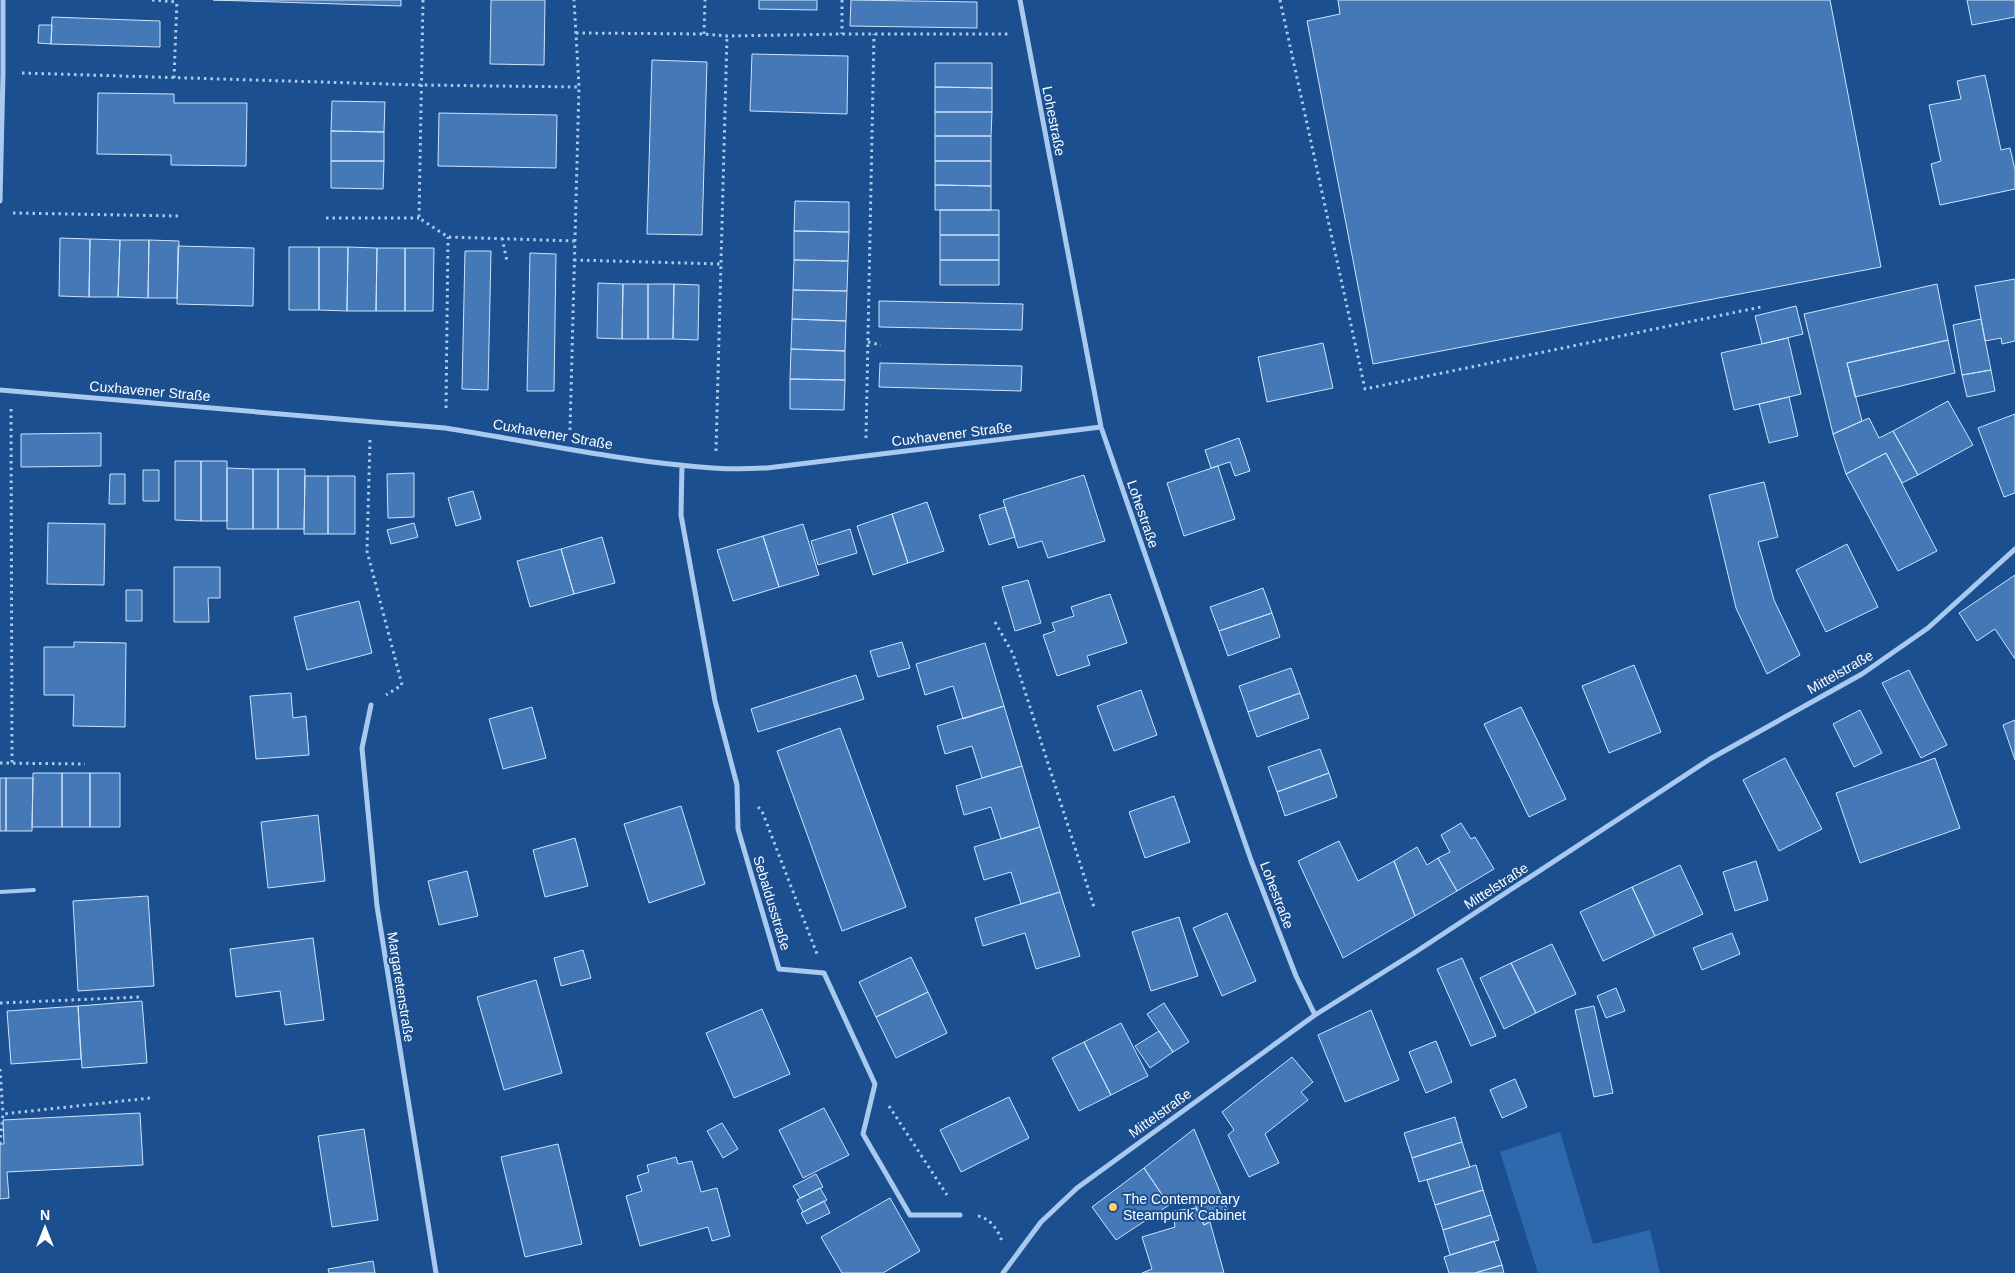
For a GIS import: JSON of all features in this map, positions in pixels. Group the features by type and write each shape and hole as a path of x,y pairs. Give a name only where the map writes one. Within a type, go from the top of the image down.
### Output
{"street":[{"path":"0,201 3,0"},
{"name":"Lohestraße","path":"1020,0 1101,427 1251,860 1296,976 1315,1014"},
{"name":"Cuxhavener Straße","path":"0,390 445,428 507,437 569,450 715,469 767,468 1101,427"},
{"name":"Sebaldusstraße","path":"682,465 681,515 715,701 737,785 738,829 780,969 824,973"},
{"name":"Mittelstraße","path":"1003,1273 1041,1222 1077,1188 1315,1014 1414,953 1710,759 1862,674 1928,628 2015,549"},
{"name":"Margaretenstraße","path":"370,704 362,748 377,906 436,1273"},
{"path":"824,973 875,1084 863,1134 910,1215 960,1215"},
{"path":"1009,1267 1014,1273"}],"lane":[{"path":"0,892 34,890"}],"path":[{"path":"152,0 177,1 174,78"},
{"path":"419,218 423,0"},
{"path":"569,450 578,87 574,0"},
{"path":"704,34 705,0"},
{"path":"842,0 842,34"},
{"path":"1280,0 1365,389 1761,307"},
{"path":"576,33 704,34 727,36 1026,34"},
{"path":"865,456 874,34"},
{"path":"715,469 727,36"},
{"path":"3,73 420,85 578,87"},
{"path":"10,213 178,216"},
{"path":"326,218 419,218 448,237 575,242"},
{"path":"445,428 448,237"},
{"path":"502,238 507,261"},
{"path":"574,260 721,264"},
{"path":"868,342 881,345"},
{"path":"11,391 12,764"},
{"path":"370,704 402,685 367,551 371,422"},
{"path":"995,622 1013,654 1094,907"},
{"path":"0,763 85,764"},
{"path":"737,785 762,811 824,973"},
{"path":"0,1003 141,997"},
{"path":"0,1070 2,1114 0,1144"},
{"path":"875,1084 960,1215 982,1217 999,1231 1009,1267"},
{"path":"2,1114 150,1098"}],"shaded area":[{"path":"1560,1132 1593,1244 1650,1230 1660,1273 1538,1273 1500,1152"}],"building":[{"path":"213,0 401,0 401,6"},
{"path":"491,0 545,0 544,65 490,64"},
{"path":"759,0 817,0 817,10 759,9"},
{"path":"851,0 977,2 977,28 850,26"},
{"path":"1338,0 1830,0 1881,267 1373,364 1307,21 1340,14"},
{"path":"1967,0 2015,0 2015,17 1972,25"},
{"path":"52,17 160,21 160,47 51,44"},
{"path":"39,25 52,25 51,44 38,43"},
{"path":"752,54 848,56 847,114 750,111"},
{"path":"652,60 707,62 702,235 647,234"},
{"path":"935,63 992,63 992,88 935,87"},
{"path":"1985,75 2001,150 2010,148 2015,170 2015,189 1940,205 1931,164 1941,161 1929,105 1961,99 1957,81"},
{"path":"935,87 992,88 992,112 935,112"},
{"path":"98,93 174,94 174,103 247,103 246,166 171,165 171,155 97,154"},
{"path":"332,101 385,102 384,132 331,131"},
{"path":"935,112 992,112 991,136 935,136"},
{"path":"439,113 557,115 556,168 438,166"},
{"path":"331,131 384,132 384,161 331,161"},
{"path":"935,136 991,136 991,161 935,161"},
{"path":"331,161 384,161 383,189 331,188"},
{"path":"935,161 991,161 991,186 935,185"},
{"path":"935,185 991,186 991,210 935,210"},
{"path":"795,201 849,202 849,232 794,231"},
{"path":"940,210 999,210 999,235 940,235"},
{"path":"794,231 849,232 848,261 794,260"},
{"path":"940,235 999,235 999,260 940,260"},
{"path":"60,238 90,239 89,297 59,296"},
{"path":"90,239 120,240 118,297 89,297"},
{"path":"120,240 149,240 148,298 118,297"},
{"path":"149,240 179,241 177,298 148,298"},
{"path":"178,246 254,248 253,306 177,304"},
{"path":"289,247 319,247 319,310 289,310"},
{"path":"319,247 348,247 347,311 319,310"},
{"path":"348,247 377,248 376,311 347,311"},
{"path":"377,248 405,248 405,311 376,311"},
{"path":"405,248 434,248 433,311 405,311"},
{"path":"465,251 491,251 488,390 462,389"},
{"path":"530,253 556,254 554,391 527,391"},
{"path":"794,260 848,261 847,291 793,290"},
{"path":"940,260 999,260 999,285 940,285"},
{"path":"2015,279 2015,341 2002,344 2001,338 1985,341 1975,286"},
{"path":"598,283 623,284 622,339 597,338"},
{"path":"623,284 648,284 648,339 622,339"},
{"path":"648,284 674,284 673,339 648,339"},
{"path":"674,284 699,285 698,340 673,339"},
{"path":"1937,284 1948,340 1847,363 1862,421 1833,434 1804,314"},
{"path":"793,290 847,291 846,321 792,319"},
{"path":"879,301 1023,304 1022,330 879,327"},
{"path":"1796,306 1803,334 1762,344 1755,316"},
{"path":"792,319 846,321 845,351 791,349"},
{"path":"1981,319 1991,370 1962,375 1953,325"},
{"path":"1788,338 1801,394 1734,410 1721,353"},
{"path":"1948,340 1955,373 1855,397 1847,363"},
{"path":"1323,343 1333,388 1267,402 1258,357"},
{"path":"791,349 845,351 845,380 790,379"},
{"path":"880,363 1022,366 1021,391 879,387"},
{"path":"1991,370 1995,391 1967,397 1962,375"},
{"path":"790,379 845,380 844,410 790,409"},
{"path":"1789,397 1798,436 1769,443 1759,404"},
{"path":"1948,401 1973,445 1918,475 1893,431"},
{"path":"2015,414 2015,493 2004,497 1978,428"},
{"path":"1869,418 1879,438 1893,431 1918,475 1902,483 1886,453 1846,474 1833,434"},
{"path":"101,433 101,466 21,467 21,434"},
{"path":"1239,438 1250,471 1235,476 1230,462 1211,468 1205,450"},
{"path":"1886,453 1937,551 1898,571 1846,474"},
{"path":"175,461 201,461 201,521 175,520"},
{"path":"201,461 227,461 227,521 201,521"},
{"path":"1218,466 1235,519 1184,536 1167,483"},
{"path":"227,468 253,469 253,529 227,529"},
{"path":"253,469 278,469 278,529 253,529"},
{"path":"278,469 305,469 304,529 278,529"},
{"path":"143,470 159,470 159,501 143,501"},
{"path":"414,473 414,517 388,518 387,474"},
{"path":"110,474 125,474 125,504 109,504"},
{"path":"1084,475 1105,541 1048,558 1042,541 1018,548 1003,500"},
{"path":"305,476 328,476 328,534 304,534"},
{"path":"328,476 355,476 355,534 328,534"},
{"path":"1764,482 1778,537 1758,542 1774,600 1800,655 1767,674 1736,608 1709,495"},
{"path":"473,491 481,519 456,526 448,498"},
{"path":"927,502 944,551 908,563 892,514"},
{"path":"1005,507 1015,537 989,545 979,515"},
{"path":"892,514 908,563 873,575 857,526"},
{"path":"48,523 105,524 104,585 47,584"},
{"path":"414,523 418,537 391,544 387,530"},
{"path":"803,524 819,575 779,587 763,536"},
{"path":"850,529 857,553 818,565 811,541"},
{"path":"763,536 779,587 733,601 717,550"},
{"path":"602,537 615,583 574,594 561,549"},
{"path":"1847,544 1878,607 1826,632 1796,570"},
{"path":"561,549 574,594 530,607 517,561"},
{"path":"174,567 220,567 220,598 208,598 209,622 174,622"},
{"path":"2015,575 2015,659 1995,629 1977,641 1959,613"},
{"path":"1028,580 1041,623 1015,631 1002,587"},
{"path":"1263,588 1272,613 1219,631 1210,607"},
{"path":"126,590 142,590 142,621 126,621"},
{"path":"1110,594 1127,643 1087,656 1090,665 1057,676 1043,635 1055,631 1052,623 1074,616 1071,607"},
{"path":"359,601 372,653 307,670 294,617"},
{"path":"1272,613 1280,637 1228,656 1219,631"},
{"path":"74,642 126,643 125,727 73,726 74,695 44,695 44,647 74,647"},
{"path":"902,642 910,668 878,677 870,651"},
{"path":"985,643 1004,706 963,719 953,686 925,695 916,664"},
{"path":"1634,665 1661,732 1609,753 1582,686"},
{"path":"1291,668 1300,693 1248,712 1239,686"},
{"path":"1909,670 1947,745 1921,758 1882,683"},
{"path":"856,675 864,699 758,732 751,709"},
{"path":"1141,690 1157,735 1114,751 1097,706"},
{"path":"291,693 293,718 306,716 309,755 256,759 250,696"},
{"path":"1300,693 1309,718 1257,737 1248,712"},
{"path":"1004,706 1022,766 982,778 972,746 945,754 937,726"},
{"path":"532,707 546,758 503,769 489,719"},
{"path":"1521,707 1566,799 1529,817 1484,724"},
{"path":"1860,710 1882,753 1854,767 1833,724"},
{"path":"2015,720 2015,760 2003,725"},
{"path":"840,728 906,907 842,931 777,751"},
{"path":"1320,749 1329,773 1277,792 1268,767"},
{"path":"1785,758 1822,829 1779,851 1743,780"},
{"path":"1935,758 1960,828 1860,863 1836,793"},
{"path":"1022,766 1040,827 1001,839 991,807 964,815 956,786"},
{"path":"33,773 62,773 62,827 32,827"},
{"path":"62,773 90,773 90,827 62,827"},
{"path":"90,773 120,773 120,827 90,827"},
{"path":"1329,773 1337,797 1285,816 1277,792"},
{"path":"0,778 6,778 6,831 0,831"},
{"path":"6,778 33,778 32,831 6,831"},
{"path":"1174,796 1190,842 1145,858 1129,812"},
{"path":"681,806 705,884 649,903 624,824"},
{"path":"318,815 325,881 268,888 261,822"},
{"path":"1461,823 1471,839 1475,837 1494,869 1457,891 1438,858 1450,852 1441,835"},
{"path":"1040,827 1060,892 1021,904 1011,872 984,880 974,847"},
{"path":"575,838 588,886 545,897 533,850"},
{"path":"1339,841 1358,881 1394,861 1415,916 1343,958 1298,861"},
{"path":"1417,847 1427,865 1438,858 1457,891 1415,916 1394,861"},
{"path":"1756,861 1768,900 1735,911 1723,872"},
{"path":"1680,865 1703,914 1655,936 1632,887"},
{"path":"467,871 478,916 439,925 428,881"},
{"path":"1632,887 1655,936 1603,961 1580,912"},
{"path":"1060,892 1080,956 1036,969 1025,933 983,946 975,918"},
{"path":"148,896 154,986 78,991 73,901"},
{"path":"1227,913 1256,981 1222,996 1193,928"},
{"path":"1179,917 1198,976 1151,991 1132,932"},
{"path":"1732,933 1740,954 1702,970 1693,948"},
{"path":"313,938 324,1020 285,1025 280,991 236,997 230,949"},
{"path":"1552,944 1576,994 1536,1013 1511,963"},
{"path":"583,950 591,978 561,986 554,958"},
{"path":"911,957 928,992 876,1017 859,982"},
{"path":"1462,958 1496,1036 1471,1046 1437,969"},
{"path":"1511,963 1536,1013 1504,1029 1480,978"},
{"path":"536,980 562,1073 504,1090 477,997"},
{"path":"1616,988 1625,1011 1606,1018 1597,996"},
{"path":"928,992 947,1033 896,1058 876,1017"},
{"path":"142,1001 147,1063 82,1068 78,1006"},
{"path":"1164,1003 1189,1042 1173,1052 1147,1014"},
{"path":"78,1006 81,1059 11,1064 7,1011"},
{"path":"1594,1006 1613,1093 1594,1097 1575,1010"},
{"path":"762,1009 790,1074 734,1098 706,1033"},
{"path":"1371,1010 1399,1080 1345,1102 1318,1035"},
{"path":"1121,1023 1148,1076 1111,1095 1084,1042"},
{"path":"1159,1031 1173,1052 1150,1068 1135,1046"},
{"path":"1436,1041 1452,1082 1426,1093 1409,1052"},
{"path":"1084,1042 1111,1095 1079,1111 1052,1058"},
{"path":"1292,1057 1313,1082 1301,1092 1308,1100 1265,1134 1279,1163 1249,1177 1228,1135 1234,1130 1222,1112"},
{"path":"1515,1079 1527,1107 1502,1118 1490,1090"},
{"path":"1009,1097 1029,1138 961,1172 940,1130"},
{"path":"824,1108 849,1155 803,1178 779,1130"},
{"path":"140,1113 143,1165 7,1172 9,1198 0,1199 0,1144 4,1144 3,1120"},
{"path":"1455,1117 1462,1142 1412,1158 1404,1133"},
{"path":"722,1123 738,1149 723,1158 707,1131"},
{"path":"364,1129 378,1220 332,1227 318,1136"},
{"path":"1194,1129 1228,1211 1204,1225 1193,1200 1169,1205 1144,1168"},
{"path":"1462,1142 1470,1167 1419,1182 1412,1158"},
{"path":"558,1144 582,1244 525,1257 501,1157"},
{"path":"676,1157 678,1164 692,1161 701,1192 717,1188 730,1236 712,1241 708,1227 640,1246 626,1196 642,1191 637,1176 649,1172 647,1165"},
{"path":"1476,1165 1483,1190 1435,1205 1427,1180"},
{"path":"1144,1168 1169,1205 1116,1240 1092,1207"},
{"path":"816,1174 823,1187 800,1198 793,1186"},
{"path":"820,1188 827,1200 803,1212 797,1200"},
{"path":"1483,1190 1491,1215 1443,1230 1435,1205"},
{"path":"890,1198 920,1251 883,1273 842,1273 821,1237"},
{"path":"824,1201 830,1213 807,1224 801,1213"},
{"path":"1196,1208 1204,1225 1210,1222 1224,1273 1142,1273 1152,1269 1142,1237 1175,1227 1173,1211"},
{"path":"1491,1215 1499,1240 1450,1255 1443,1230"},
{"path":"1494,1241 1502,1265 1475,1273 1449,1273 1444,1257"},
{"path":"373,1261 375,1273 329,1273 328,1269"},
{"path":"1502,1265 1504,1273 1475,1273"}],"place":[{"name":"The Contemporary Steampunk Cabinet","path":"1113,1207"}]}
